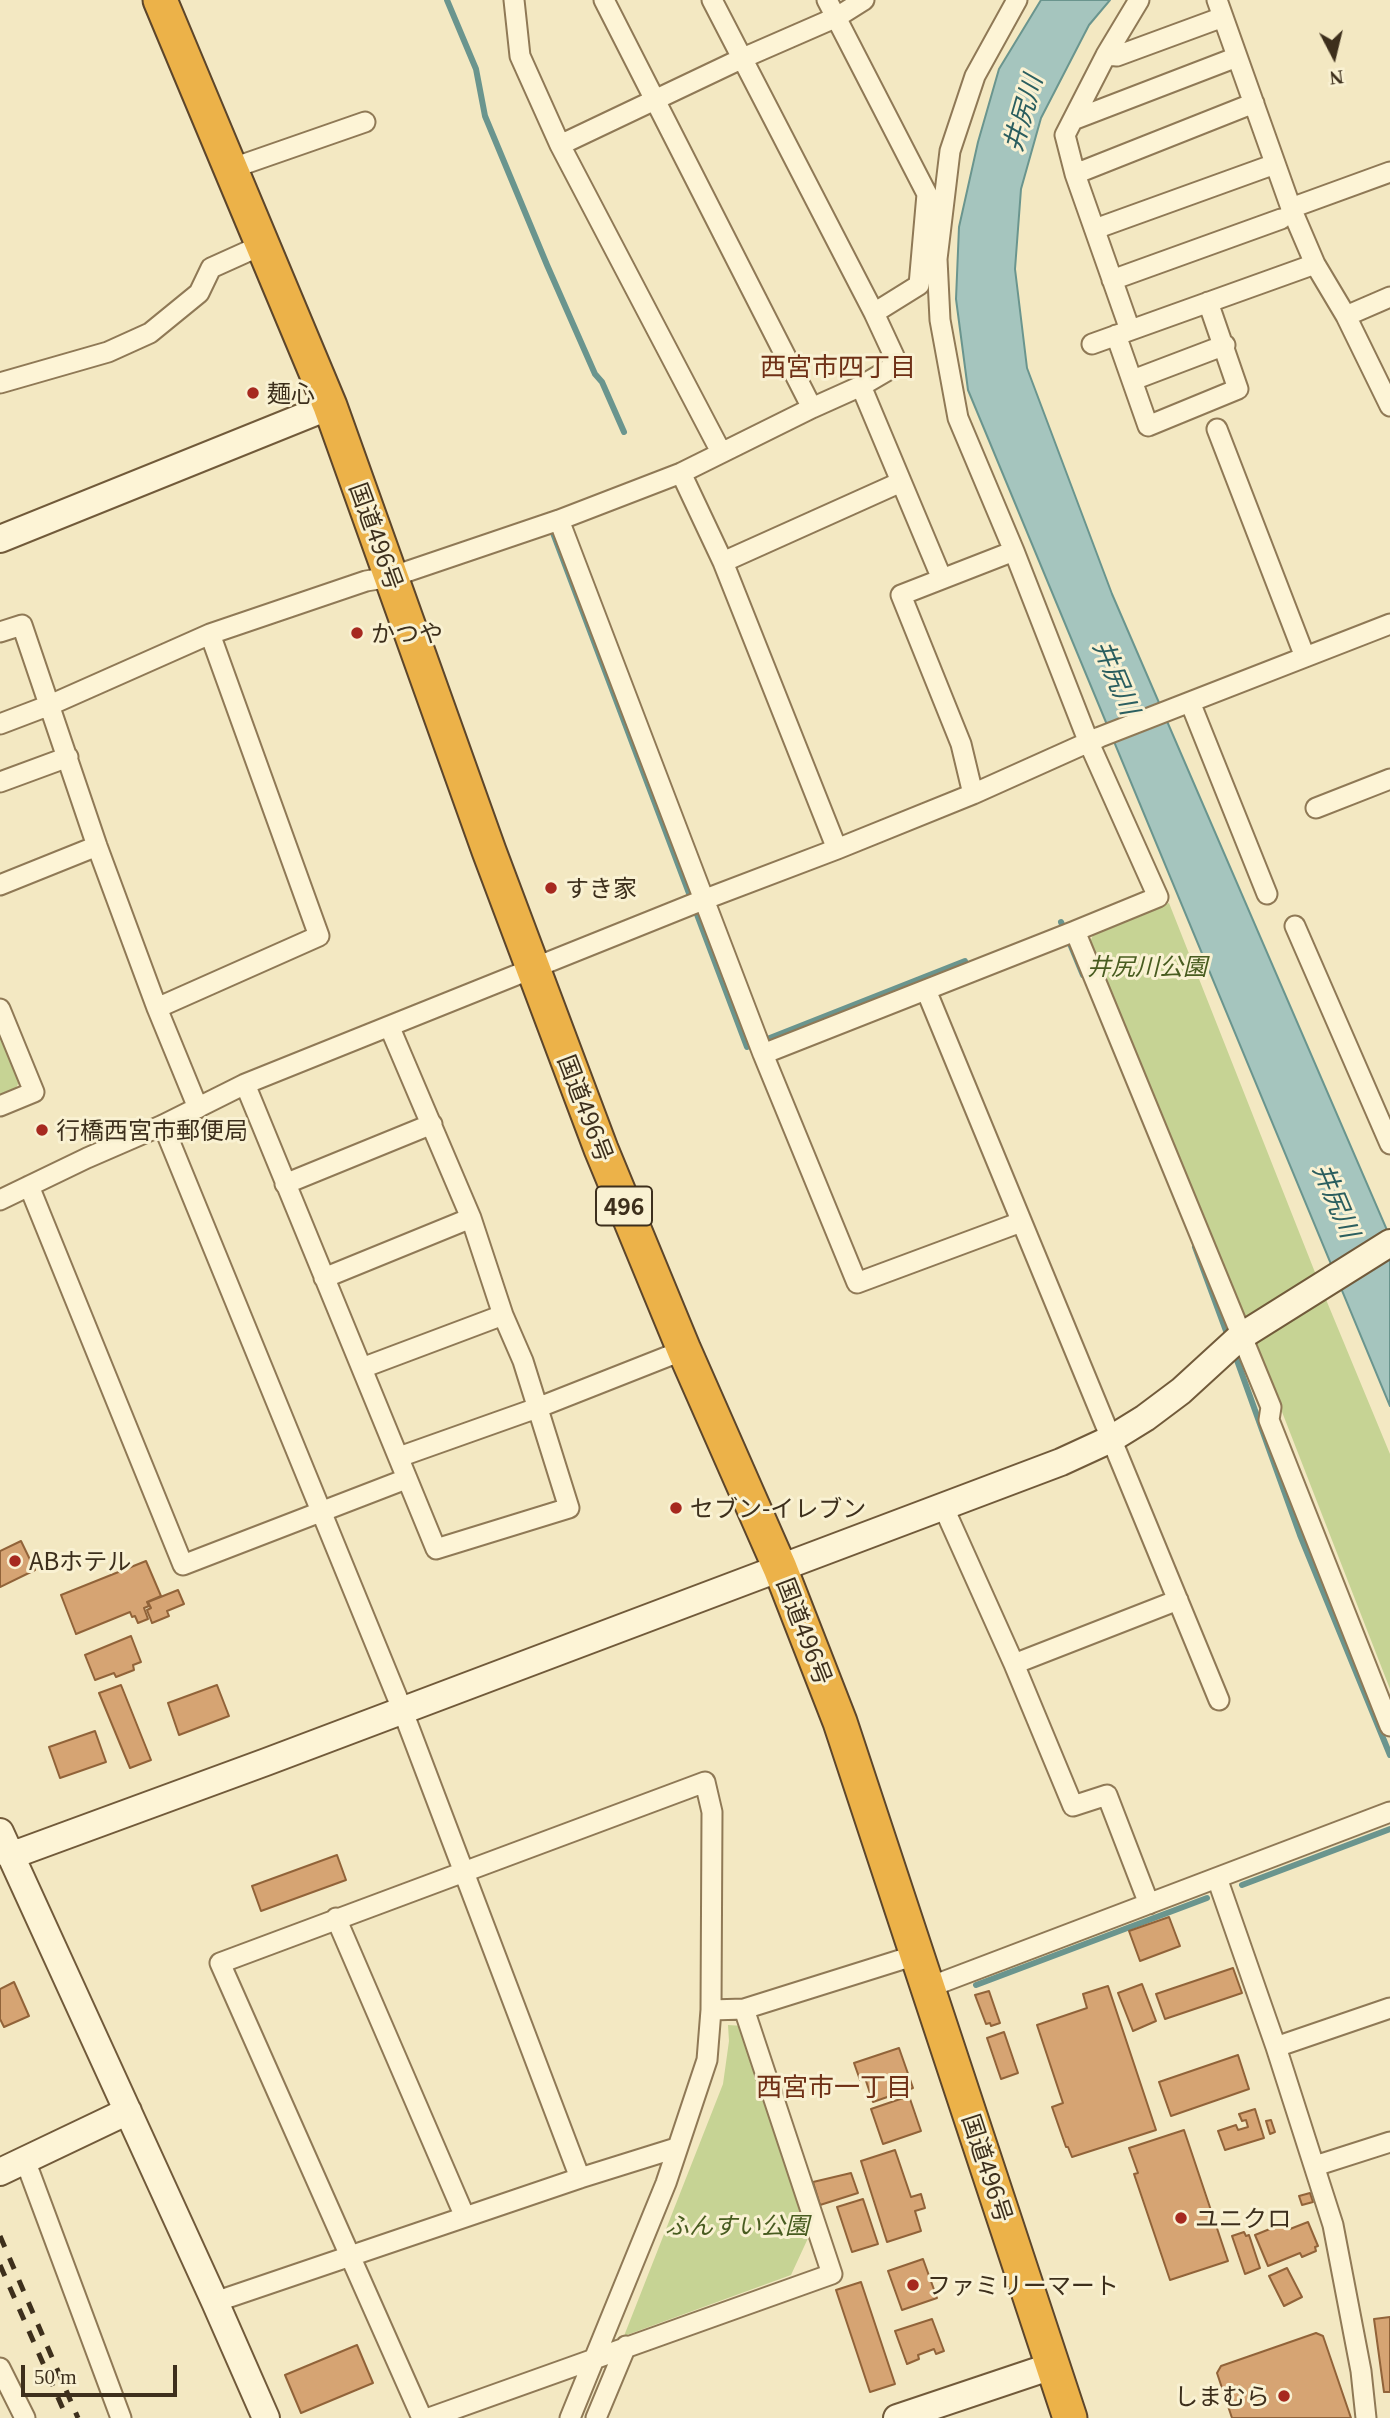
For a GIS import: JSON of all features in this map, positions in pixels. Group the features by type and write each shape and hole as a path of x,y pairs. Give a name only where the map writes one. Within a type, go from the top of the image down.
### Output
{"highway":[{"name":"国道496号","path":"160,0 330,406 489,851 601,1149 684,1350 780,1568 840,1722 1070,2418"}],"street":[{"path":"514,0 520,56 560,145 721,452"},
{"path":"604,0 812,408"},
{"path":"0,724 50,705 210,634 366,581 391,577 558,520 681,473 862,386 890,369 894,356 874,313 712,0"},
{"path":"560,145 743,58 832,8 864,0"},
{"path":"763,1054 1158,897 1095,740 957,418 940,320 937,258 950,151 975,76 1017,0"},
{"path":"1139,0 1106,55 1065,135 1075,174 1112,280 1133,380 1148,426 1238,389 1208,302"},
{"path":"832,8 927,194 919,285 874,313"},
{"path":"1106,55 1117,56 1220,8 1275,164 1286,214 1346,316 1390,406"},
{"path":"1073,120 1237,57"},
{"path":"1075,174 1254,103"},
{"path":"230,169 365,122"},
{"path":"1095,229 1275,164"},
{"path":"1112,280 1390,172"},
{"path":"0,383 108,352 150,333 199,293 211,268 262,245"},
{"path":"1092,344 1315,264"},
{"path":"1346,316 1390,297"},
{"path":"1133,380 1224,345"},
{"path":"862,386 942,579"},
{"path":"0,539 330,406"},
{"path":"1217,429 1305,657"},
{"path":"681,473 723,562 837,849"},
{"path":"723,562 901,482"},
{"path":"558,520 763,1054 857,1283 1021,1222"},
{"path":"973,794 961,744 901,595 1014,551"},
{"path":"0,1200 245,1084 837,849 973,794 1095,740 1390,624"},
{"path":"0,632 22,625 97,846 157,1009 198,1108"},
{"path":"157,1009 319,936 210,634"},
{"path":"1185,704 1267,894"},
{"path":"0,782 68,757"},
{"path":"1316,808 1390,779"},
{"path":"0,885 97,846"},
{"path":"1295,926 1390,1144"},
{"path":"1075,931 1271,1407 1269,1420 1390,1726"},
{"path":"926,990 1219,1700"},
{"path":"0,1009 34,1092 0,1106"},
{"path":"245,1084 436,1549 569,1508 523,1361 503,1315 471,1218 390,1028"},
{"path":"285,1184 432,1124"},
{"path":"163,1125 402,1709 580,2178"},
{"path":"29,1186 183,1565 406,1479"},
{"path":"324,1278 471,1218"},
{"path":"266,2418 5,1844 265,1762 1061,1462 1111,1440 1181,1391 1240,1336 1390,1243"},
{"path":"362,1368 503,1315"},
{"path":"399,1457 537,1408 684,1350"},
{"path":"943,1506 1014,1664 1073,1806 1107,1796 1149,1904"},
{"path":"1014,1664 1178,1600"},
{"path":"422,2418 220,1963 705,1782 712,1812 711,2010 707,2060 666,2183 570,2418"},
{"path":"928,1988 1390,1812"},
{"path":"1217,1878 1276,2047 1333,2225 1361,2371 1366,2418"},
{"path":"336,1918 465,2217"},
{"path":"711,2010 744,2009 916,1955"},
{"path":"1276,2047 1390,2008"},
{"path":"429,2418 832,2274 744,2009"},
{"path":"0,2172 128,2111"},
{"path":"1315,2166 1390,2143"},
{"path":"215,2302 676,2148"},
{"path":"24,2160 121,2418"},
{"path":"596,2418 626,2346"},
{"path":"897,2418 1052,2366"},
{"path":"0,2368 25,2418"}],"green space":[{"name":"井尻川公園","path":"1169,903 1390,1454 1390,1689 1238,1299 1089,944 1094,933"},
{"path":"0,1036 19,1082 15,1090 0,1096"},
{"name":"ふんすい公園","path":"728,2025 744,2026 809,2236 791,2275 624,2336 723,2084 729,2041"}],"water":[{"name":"井尻川","path":"1041,0 1110,0 1089,25 1041,118 1021,189 1015,269 1027,368 1112,594 1390,1237 1390,1406 968,390 956,299 959,227 978,142 999,69"}],"building":[{"name":"ABホテル","path":"21,1541 35,1570 0,1587 0,1551"},
{"path":"146,1561 161,1596 147,1602 149,1606 144,1608 148,1619 138,1623 130,1612 76,1634 61,1595"},
{"path":"178,1590 184,1604 167,1611 169,1616 152,1623 147,1610 151,1608 148,1602"},
{"path":"131,1636 141,1662 133,1665 134,1670 116,1677 114,1673 95,1680 85,1655"},
{"path":"121,1685 151,1760 130,1768 99,1693"},
{"path":"217,1685 229,1716 179,1735 168,1703"},
{"path":"95,1731 106,1762 60,1778 49,1747"},
{"path":"337,1855 346,1880 261,1911 252,1886"},
{"path":"1169,1917 1180,1946 1140,1961 1129,1931"},
{"path":"1233,1968 1242,1993 1165,2019 1156,1994"},
{"path":"14,1982 29,2016 4,2027 0,2019 0,1989"},
{"path":"1142,1984 1156,2021 1133,2031 1118,1993"},
{"path":"1108,1986 1156,2130 1072,2157 1052,2107 1063,2103 1037,2025 1087,2008 1083,1994"},
{"path":"989,1991 1000,2023 991,2026 990,2023 986,2024 975,1995"},
{"path":"1004,2032 1018,2073 1001,2079 987,2038"},
{"path":"899,2048 913,2088 873,2102 865,2078 860,2080 854,2063"},
{"path":"1238,2055 1249,2089 1171,2116 1159,2082"},
{"path":"909,2096 921,2131 883,2144 871,2109"},
{"path":"1255,2109 1264,2138 1225,2150 1218,2131 1236,2125 1238,2130 1248,2127 1246,2120 1242,2121 1239,2114"},
{"path":"1271,2120 1275,2132 1270,2134 1266,2121"},
{"name":"ユニクロ","path":"1184,2130 1228,2261 1170,2280 1134,2174 1138,2173 1129,2148"},
{"path":"895,2150 911,2197 921,2194 925,2208 915,2211 921,2231 887,2242 861,2161"},
{"path":"851,2173 858,2193 820,2205 813,2182"},
{"path":"1310,2193 1313,2202 1302,2205 1299,2196"},
{"path":"863,2199 878,2244 852,2252 837,2207"},
{"path":"1287,2222 1290,2229 1308,2222 1318,2246 1315,2247 1316,2251 1302,2257 1300,2253 1268,2266 1255,2235"},
{"path":"1244,2232 1246,2236 1249,2235 1260,2268 1245,2274 1232,2236"},
{"name":"ファミリーマート","path":"923,2259 937,2298 902,2310 888,2271"},
{"path":"1287,2268 1302,2297 1284,2306 1269,2276"},
{"path":"861,2282 895,2384 870,2392 836,2290"},
{"path":"1390,2317 1390,2392 1384,2392 1374,2319"},
{"path":"932,2319 944,2351 936,2354 934,2349 918,2355 919,2359 907,2364 895,2331"},
{"name":"しまむら","path":"1316,2333 1323,2336 1351,2418 1232,2418 1217,2373 1221,2366"},
{"path":"357,2345 373,2383 301,2413 285,2375"}],"waterway":[{"path":"447,0 476,69 485,116 547,265 624,432"},
{"path":"553,533 747,1047 965,961"},
{"path":"1061,922 1083,975"},
{"path":"1195,1247 1229,1339"},
{"path":"1234,1352 1300,1535 1390,1755"},
{"path":"1242,1885 1390,1829"},
{"path":"976,1985 1207,1898"}],"railway":[{"path":"0,2236 78,2418"},
{"path":"0,2265 67,2418"}],"place":[{"name":"麺心","path":"253,393"},
{"name":"かつや","path":"357,633"},
{"name":"すき家","path":"551,888"},
{"name":"行橋西宮市郵便局","path":"42,1130"},
{"name":"セブン-イレブン","path":"676,1508"},
{"name":"ABホテル","path":"15,1561"},
{"name":"ユニクロ","path":"1181,2218"},
{"name":"ファミリーマート","path":"913,2285"},
{"name":"しまむら","path":"1284,2396"}],"district":[{"name":"西宮市四丁目","path":"838,366"},
{"name":"西宮市一丁目","path":"834,2086"}]}
